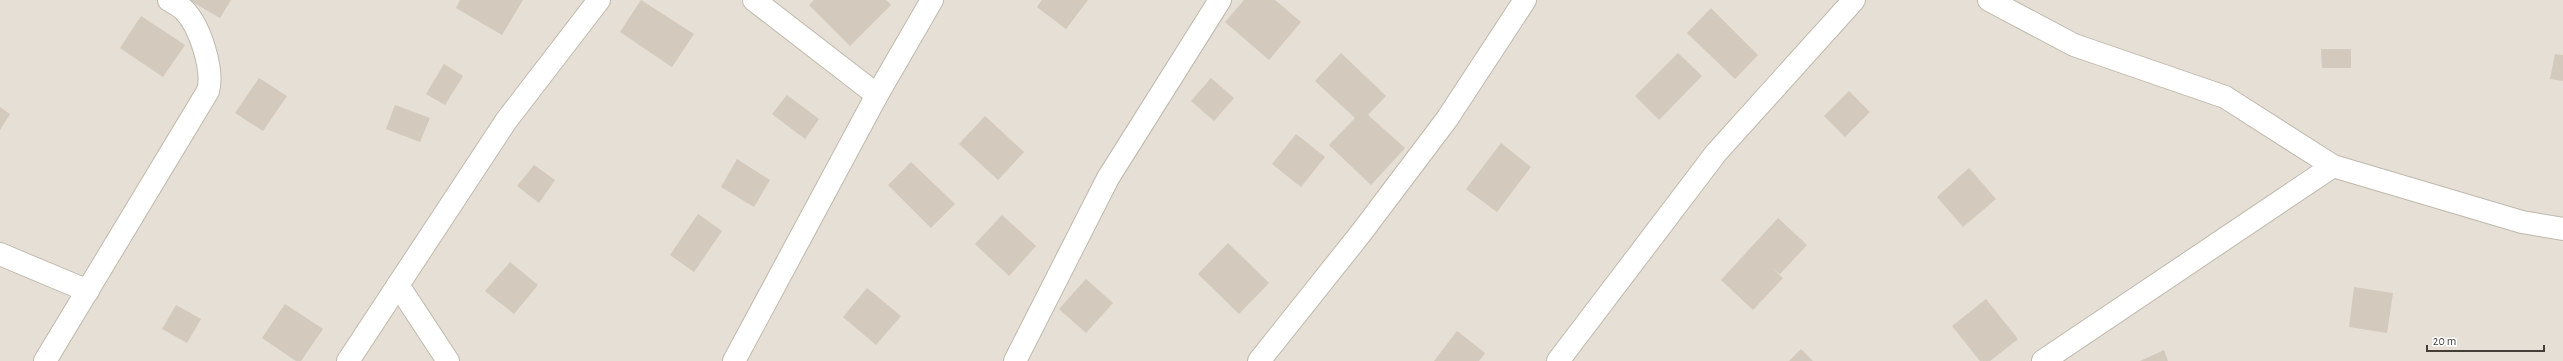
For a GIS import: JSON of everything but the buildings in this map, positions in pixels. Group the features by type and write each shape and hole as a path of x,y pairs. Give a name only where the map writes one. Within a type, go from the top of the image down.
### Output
{"street":[{"path":"45,361 210,86 208,62 197,29 184,10 169,0"},
{"path":"348,361 506,121 599,0"},
{"path":"754,0 877,95"},
{"path":"734,361 877,95 932,0"},
{"path":"1015,361 1108,178 1220,0"},
{"path":"1259,361 1362,233 1447,119 1525,0"},
{"path":"1558,361 1712,158 1854,0"},
{"path":"1989,0 2074,45 2225,97 2333,166 2522,222 2563,228"},
{"path":"2043,361 2333,166"},
{"path":"0,254 88,290"},
{"path":"398,285 448,361"}],"shaded area":[{"path":"0,0 2563,0 2563,361 0,361"}]}
